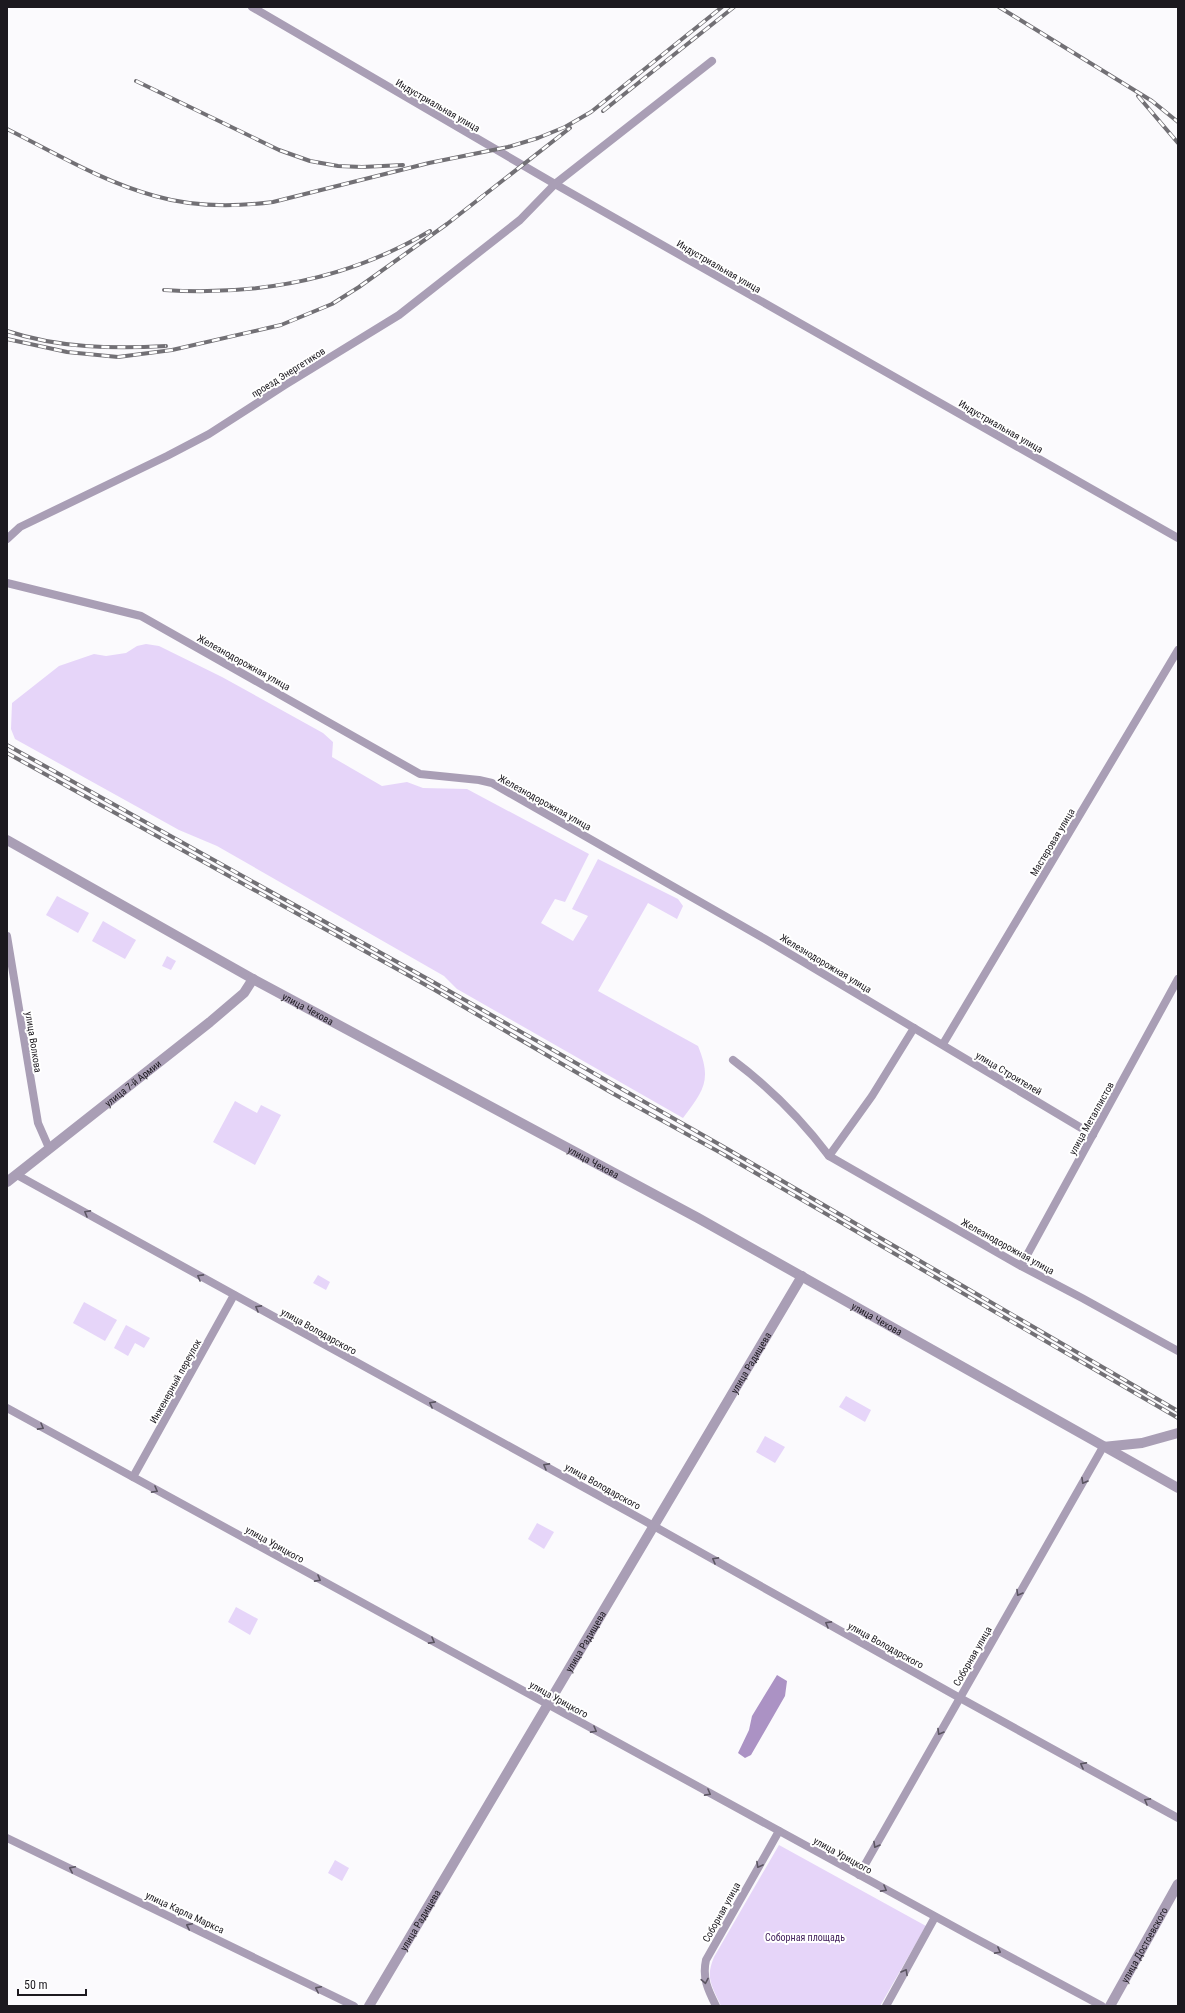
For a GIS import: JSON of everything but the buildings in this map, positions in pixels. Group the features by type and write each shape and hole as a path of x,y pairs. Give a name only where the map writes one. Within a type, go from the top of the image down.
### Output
{"street":[{"name":"Индустриальная улица","path":"252,7 555,184 1178,538"},
{"name":"проезд Энергетиков","path":"7,539 20,527 209,434 285,384 399,315 520,220 555,184 712,61"},
{"name":"Железнодорожная улица","path":"7,583 141,616 420,774 479,780 492,783 765,939 914,1028"},
{"name":"Мастеровая улица","path":"943,1044 1178,650"},
{"name":"улица Чехова","path":"7,840 253,979 651,1192 986,1378 1103,1447 1178,1488"},
{"name":"улица Волкова","path":"7,936 38,1123 49,1148"},
{"name":"улица 7-й Армии","path":"7,1182 210,1022 244,993 253,979"},
{"name":"улица Металлистов","path":"1021,1266 1178,979"},
{"name":"улица Строителей","path":"914,1028 1093,1135"},
{"path":"829,1156 868,1102 914,1028"},
{"name":"Железнодорожная улица","path":"733,1060 760,1082 814,1135 829,1156 1021,1266 1178,1351"},
{"name":"улица Володарского","path":"17,1175 654,1526 960,1698 1178,1818"},
{"name":"улица Радищева","path":"369,2006 802,1276"},
{"name":"Инженерный переулок","path":"133,1477 234,1295"},
{"name":"улица Урицкого","path":"7,1408 935,1917 1102,2006"},
{"path":"1103,1447 1142,1443 1178,1433"},
{"path":"1133,1464 1133,1452 1142,1443"},
{"name":"Соборная улица","path":"859,1875 1103,1447"},
{"name":"Соборная улица","path":"716,2006 706,1987 704,1978 706,1960 778,1831"},
{"name":"улица Карла Маркса","path":"7,1838 354,2006"},
{"name":"улица Достоевского","path":"1110,2006 1178,1884"},
{"path":"886,2006 935,1917"}],"green space":[{"path":"146,644 159,646 222,677 323,733 333,742 332,757 382,786 407,782 423,788 467,789 589,854 565,902 555,899 541,923 573,941 588,916 572,909 598,859 678,899 683,906 677,919 648,903 598,991 698,1046 705,1068 704,1084 701,1092 683,1118 457,989 444,976 217,846 179,830 15,739 11,729 12,703 59,666 94,654 106,656 126,653 137,646"},
{"path":"57,896 89,913 78,933 46,915"},
{"path":"103,921 136,940 125,959 92,941"},
{"path":"167,956 176,961 171,970 162,966"},
{"path":"235,1101 257,1113 261,1105 281,1115 255,1165 213,1142"},
{"path":"318,1275 330,1282 326,1290 313,1283"},
{"path":"84,1302 117,1320 105,1341 73,1323"},
{"path":"126,1325 150,1338 144,1348 135,1343 128,1356 114,1348"},
{"path":"846,1396 871,1410 865,1422 839,1407"},
{"path":"765,1436 785,1447 775,1463 756,1452"},
{"path":"537,1523 554,1532 544,1549 528,1539"},
{"path":"236,1607 258,1619 250,1635 228,1622"},
{"name":"Соборная площадь","path":"779,1845 926,1926 880,2006 721,2006 712,1987 710,1976 711,1964"},
{"path":"335,1860 349,1868 342,1881 328,1873"}],"shaded area":[{"path":"777,1675 787,1681 785,1696 751,1755 745,1758 738,1753 749,1730 752,1716"}],"railway":[{"path":"7,129 98,175 136,190 169,200 214,205 243,205 273,202 429,163 508,147 538,138 565,127 591,112 722,7"},
{"path":"603,111 734,7"},
{"path":"999,7 1152,101 1178,122"},
{"path":"136,81 279,150 310,161 338,166 362,167 403,165"},
{"path":"1138,96 1178,143"},
{"path":"479,199 570,128"},
{"path":"7,339 67,352 118,357 172,350 281,325 332,304 359,287 447,224 483,196"},
{"path":"164,290 233,290 268,287 302,281 367,261 399,248 430,231"},
{"path":"7,331 46,341 86,346 166,346"},
{"path":"7,745 435,983 724,1147 1178,1411"},
{"path":"7,753 433,989 612,1093 721,1153 1178,1418"}]}
